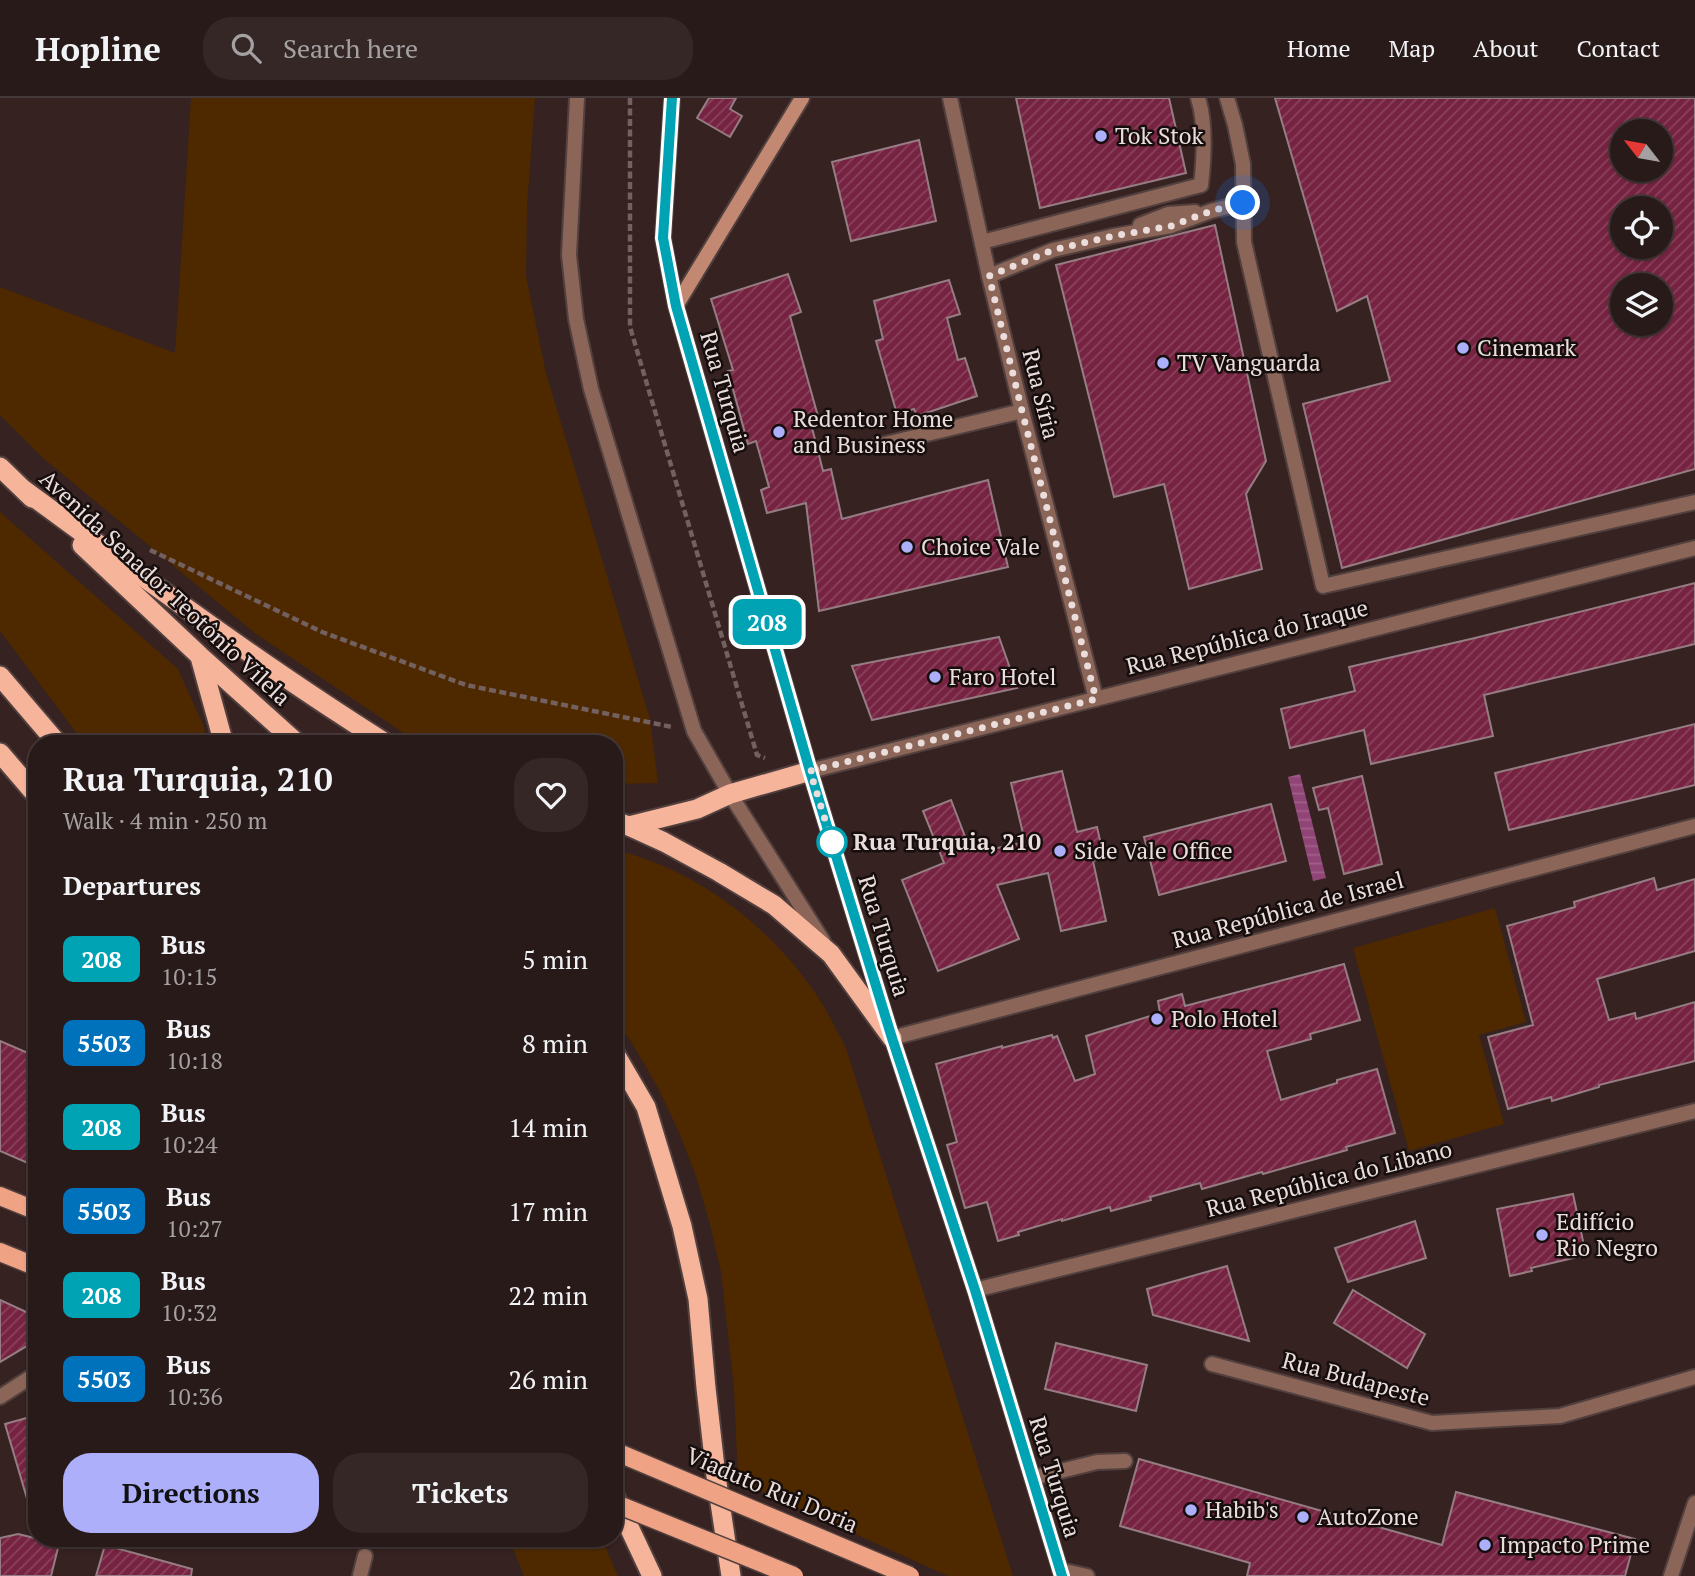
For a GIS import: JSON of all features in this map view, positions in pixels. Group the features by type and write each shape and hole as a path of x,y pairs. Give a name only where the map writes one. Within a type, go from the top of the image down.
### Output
{"highway":[{"name":"Avenida Senador Teotônio Vilela","path":"0,467 200,656 288,735"},
{"path":"24,489 239,647 373,735"},
{"path":"200,656 221,735"},
{"path":"0,676 50,735"},
{"path":"0,753 28,786"},
{"path":"623,823 697,809 730,794 810,771"},
{"path":"623,823 664,842 774,905 831,954 892,1038"},
{"path":"623,1067 646,1107 685,1238 698,1299 713,1451 731,1576"},
{"path":"623,1514 652,1576"}],"main road":[{"name":"Rua Turquia","path":"672,98 663,238 676,306 810,771 892,1038 975,1290 1061,1573"},
{"path":"676,306 802,98"},
{"path":"0,1196 28,1207"},
{"path":"0,1252 28,1263"},
{"name":"Viaduto Rui Doria","path":"623,1455 911,1576"},
{"path":"623,1507 794,1576"}],"street":[{"path":"577,98 569,255 578,331 591,389 694,731 730,794 831,954"},
{"name":"Rua Síria","path":"950,98 989,276 1096,699"},
{"path":"982,242 1201,186 1203,166 1201,109 1198,98"},
{"path":"1227,98 1243,164 1244,242 1323,586 1695,502"},
{"path":"989,276 1053,250 1171,226 1211,211 1243,203"},
{"path":"877,446 1022,411"},
{"name":"Rua República do Iraque","path":"810,771 1695,548"},
{"name":"Rua República de Israel","path":"892,1038 1695,826"},
{"name":"Rua República do Libano","path":"975,1290 1695,1111"},
{"name":"Rua Budapeste","path":"1212,1364 1432,1423 1560,1416 1695,1377"},
{"path":"0,1397 28,1379"},
{"path":"1032,1478 1097,1462 1125,1461"},
{"path":"1671,1576 1695,1503"},
{"path":"360,1576 365,1556"},
{"path":"1061,1573 1087,1576"}],"path":[{"path":"630,98 629,327 757,755 770,759"},
{"path":"148,549 322,632 466,685 694,731"}],"shaded area":[{"path":"191,98 535,98 527,206 526,276 546,373 650,719 658,783 623,784 623,735 407,735 256,634 43,458 0,415 0,287 175,353"},
{"path":"0,512 178,669 204,727 205,735 78,735 0,631"},
{"path":"1300,774 1326,878 1313,881 1288,777"},
{"path":"623,852 643,858 699,884 749,920 793,963 830,1017 846,1048 1013,1576 948,1576 738,1481 734,1388 721,1272 710,1224 696,1176 678,1130 623,1030"},
{"path":"1495,908 1526,1022 1479,1035 1504,1124 1409,1151 1353,948"},
{"path":"513,1547 605,1547 618,1576 524,1576"}],"building":[{"path":"709,98 736,98 730,109 742,116 730,137 697,118"},
{"name":"Tok Stok","path":"1016,98 1169,98 1186,173 1040,208"},
{"path":"1275,98 1695,98 1695,469 1342,568 1303,404 1390,381 1367,296 1337,311"},
{"path":"919,140 936,221 851,241 832,162"},
{"name":"TV Vanguarda","path":"1215,225 1266,461 1246,494 1262,569 1189,589 1164,484 1114,497 1056,265"},
{"path":"788,274 801,312 790,316 819,420 811,424 823,471 831,469 842,519 988,480 1008,567 819,611 806,503 767,513 761,490 769,487 756,441 748,444 728,371 733,370 711,299"},
{"path":"949,280 960,314 947,318 958,360 965,358 977,396 917,416 914,409 897,414 876,341 883,339 874,301"},
{"path":"1695,583 1695,644 1484,695 1493,736 1371,764 1364,730 1290,748 1281,709 1355,691 1349,667"},
{"name":"Faro Hotel","path":"999,637 1017,688 872,720 852,666"},
{"path":"1695,724 1695,785 1509,830 1495,773"},
{"path":"1062,771 1077,832 1097,827 1104,858 1093,861 1106,921 1061,931 1048,873 997,885 1019,939 938,971 902,880 944,863 923,811 951,800 971,852 983,847 984,851 1025,842 1011,783"},
{"path":"1362,776 1382,864 1344,874 1328,808 1319,810 1313,788"},
{"path":"1271,804 1286,861 1159,895 1144,837"},
{"path":"1654,878 1657,890 1695,879 1695,951 1597,979 1609,1020 1635,1013 1636,1019 1695,1002 1695,1061 1599,1085 1552,1101 1551,1097 1508,1109 1488,1037 1533,1025 1507,926 1575,907 1574,902"},
{"path":"1344,964 1360,1020 1310,1034 1311,1039 1267,1051 1281,1100 1377,1069 1395,1133 1263,1174 1262,1172 1202,1189 1200,1183 1111,1211 1110,1207 1062,1219 998,1241 987,1202 965,1208 947,1145 957,1142 936,1064 1052,1035 1053,1038 1057,1036 1075,1081 1095,1074 1086,1036 1160,1013 1158,1001 1182,994 1185,1006"},
{"path":"0,1041 28,1053 28,1163 0,1151"},
{"name":"Edifício Rio Negro","path":"1573,1194 1586,1255 1531,1268 1532,1271 1510,1276 1497,1209"},
{"path":"1415,1221 1426,1258 1348,1282 1335,1248"},
{"path":"1227,1266 1249,1341 1153,1315 1147,1289"},
{"path":"1353,1290 1425,1334 1407,1368 1334,1323"},
{"path":"0,1300 28,1313 28,1345 0,1362"},
{"path":"1056,1343 1147,1365 1136,1411 1045,1389"},
{"path":"28,1418 28,1502 5,1424"},
{"path":"1139,1459 1442,1545 1456,1492 1635,1539 1625,1576 1247,1576 1250,1563 1120,1526"},
{"path":"18,1534 28,1536 28,1547 58,1547 51,1576 0,1576 0,1538"},
{"path":"104,1547 192,1569 191,1576 96,1576"}],"bus line":[{"name":"208","path":"672,98 663,238 676,306 810,771 892,1038 975,1290 1062,1576"}],"place":[{"name":"Tok Stok","path":"1101,136"},
{"name":"Cinemark","path":"1463,348"},
{"name":"TV Vanguarda","path":"1163,363"},
{"name":"Redentor Home and Business","path":"779,432"},
{"name":"Choice Vale","path":"907,547"},
{"name":"Faro Hotel","path":"935,677"},
{"name":"Rua Turquia, 210","path":"832,842"},
{"name":"Side Vale Office","path":"1060,851"},
{"name":"Polo Hotel","path":"1157,1019"},
{"name":"Edifício Rio Negro","path":"1542,1235"},
{"name":"Habib's","path":"1191,1510"},
{"name":"AutoZone","path":"1303,1517"},
{"name":"Impacto Prime","path":"1485,1545"}],"route":[{"path":"832,842 810,771 1096,699 989,276 1053,250 1171,226 1211,211 1243,203"}]}
